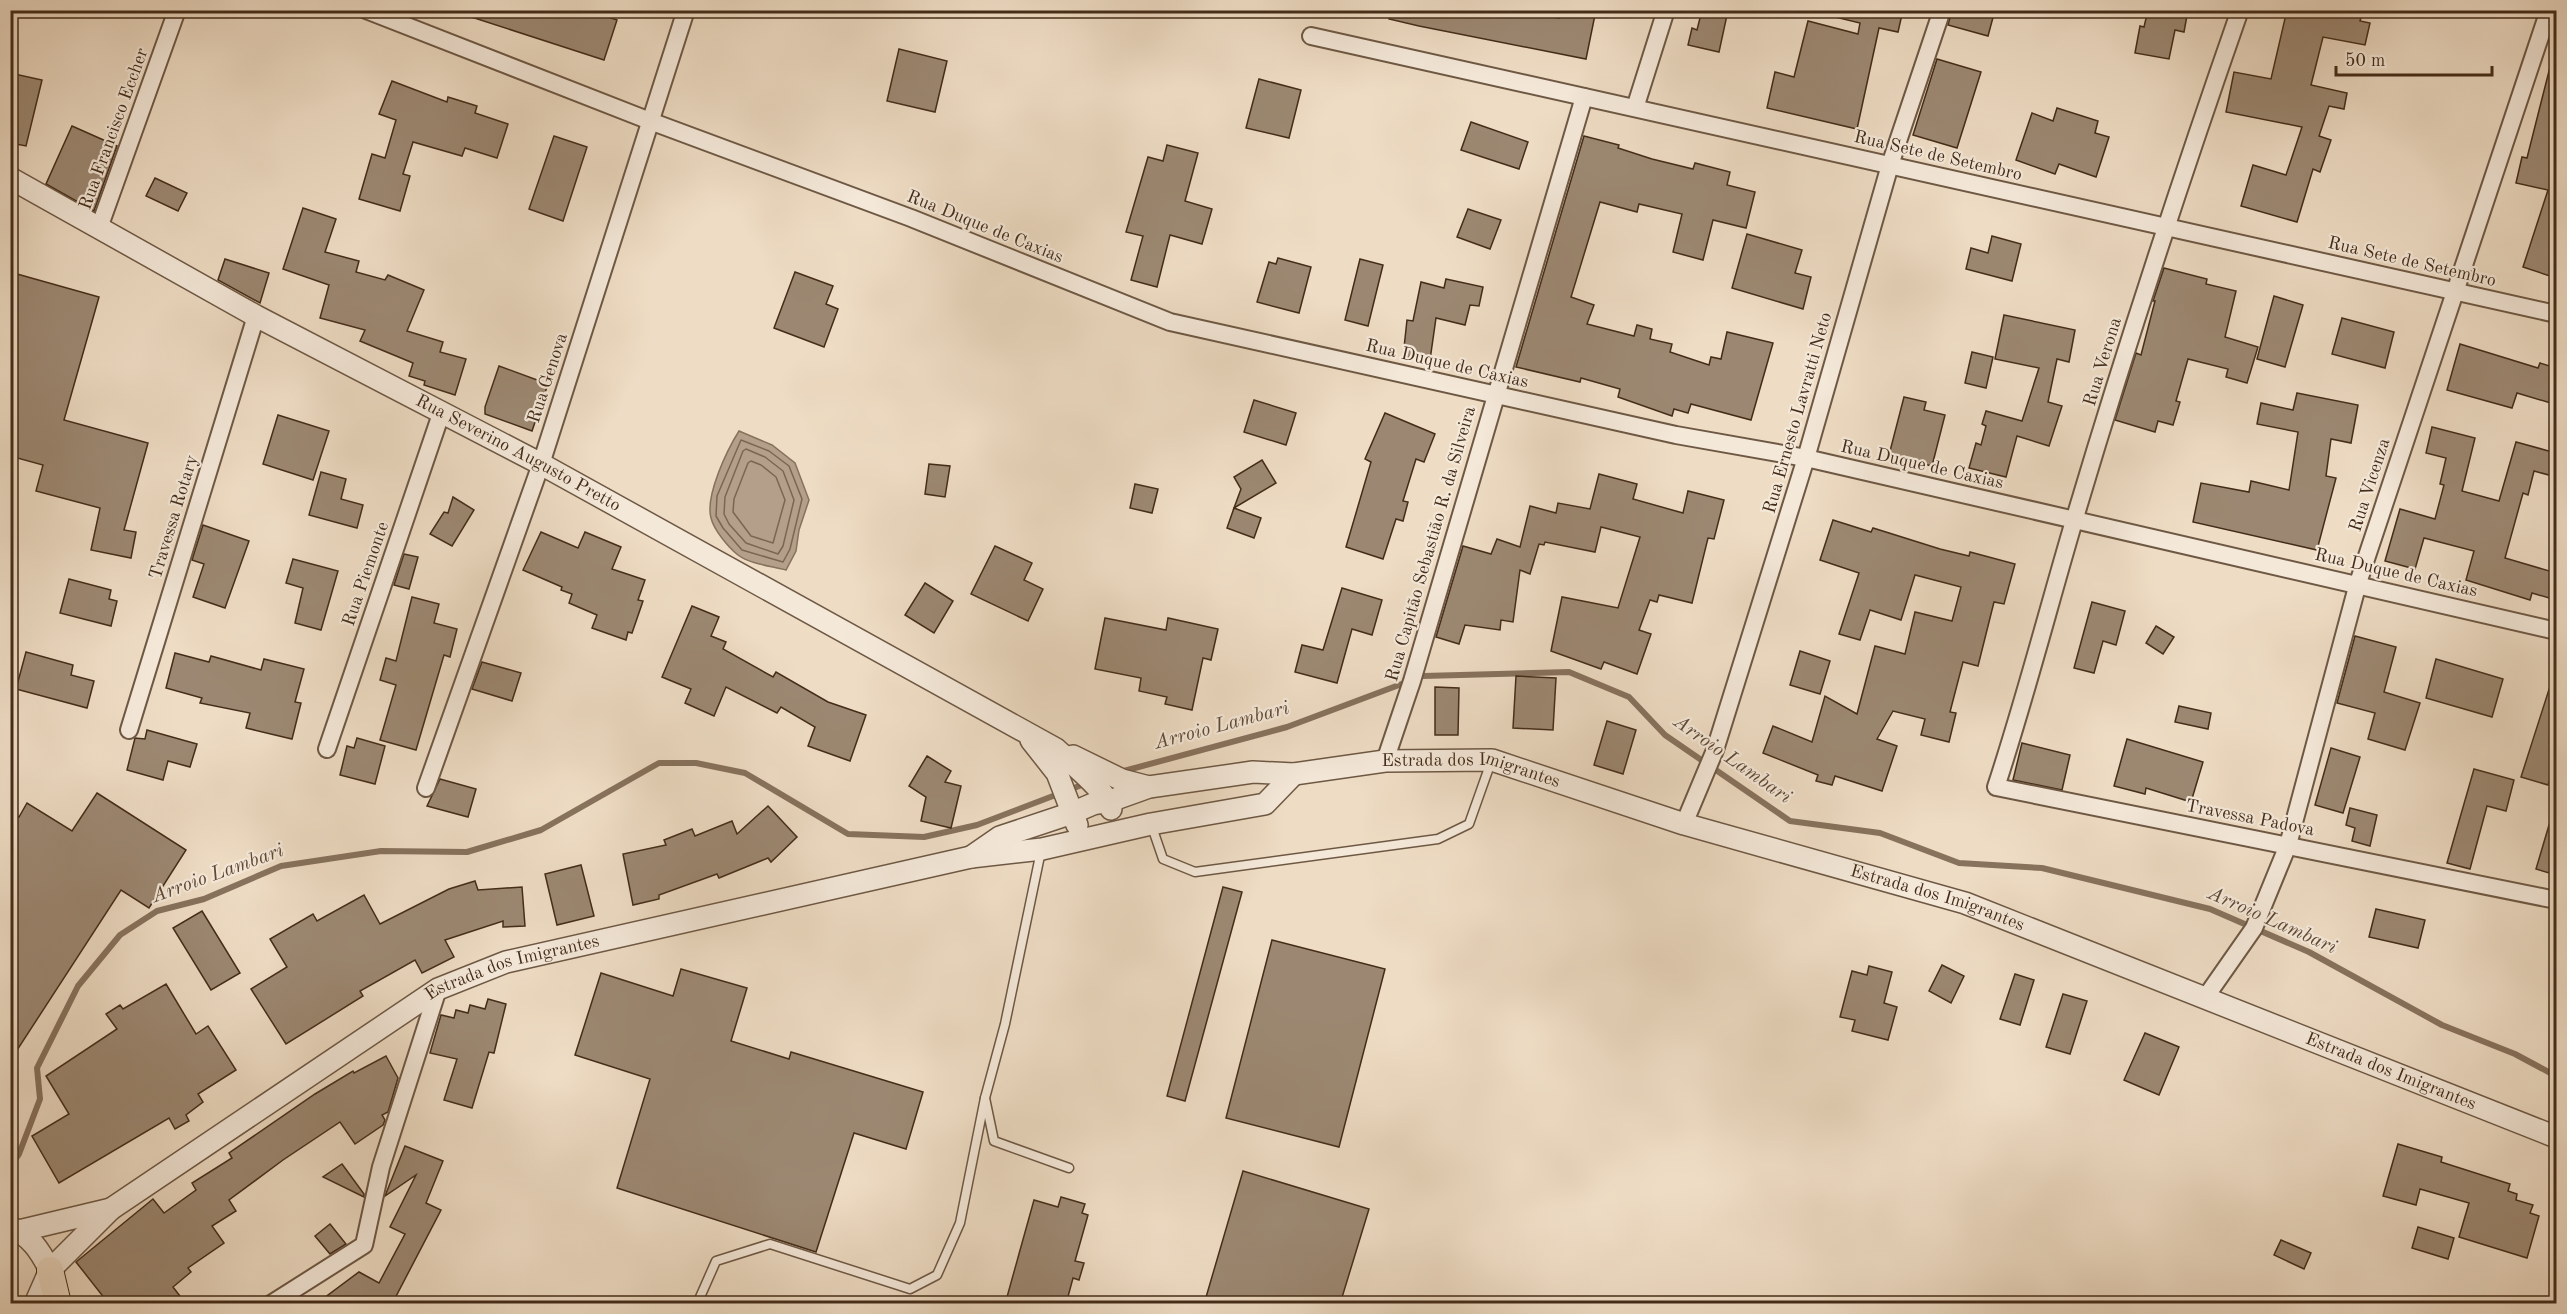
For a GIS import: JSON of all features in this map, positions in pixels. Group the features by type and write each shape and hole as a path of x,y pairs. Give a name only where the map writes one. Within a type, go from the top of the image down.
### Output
{"main road":[{"path":"50,1270 58,1304"}],"street":[{"name":"Rua Francisco Eccher","path":"99,228 177,10"},
{"name":"Rua Duque de Caxias","path":"366,10 650,121 911,218 1170,322 1676,435 1806,458 2556,631"},
{"name":"Rua Genova","path":"426,788 541,464 686,10"},
{"path":"1635,108 1666,10"},
{"name":"Rua Ernesto Lavratti Neto","path":"1684,824 1715,750 1806,458 1890,165 1942,10"},
{"name":"Rua Verona","path":"2015,728 2074,520 2165,226 2240,10"},
{"name":"Rua Vicenza","path":"2205,998 2254,928 2288,846 2358,584 2549,10"},
{"name":"Rua Sete de Setembro","path":"1311,36 2556,314"},
{"name":"Rua Capitão Sebastião R. da Silveira","path":"1385,761 1412,681 1584,97"},
{"name":"Rua Severino Augusto Pretto","path":"10,178 256,316 541,464 1086,767"},
{"name":"Travessa Rotary","path":"129,730 256,316"},
{"name":"Rua Piemonte","path":"327,749 442,411"},
{"name":"Travessa Padova","path":"2015,728 1996,787 2556,900"},
{"name":"Rua Severino Augusto Pretto","path":"1023,731 1057,773 1083,839"},
{"name":"Estrada dos Imigrantes","path":"971,858 1000,837 1071,809 1149,787 1253,772 1294,774 1385,761 1492,760 1684,824 1965,903 2556,1137"},
{"path":"1086,767 1149,787"},
{"path":"1086,767 1106,798 1114,831"},
{"name":"Estrada dos Imigrantes","path":"50,1270 111,1209 438,989 506,962 971,858 1042,849 1114,831 1265,804 1294,774"},
{"path":"271,1304 364,1245 381,1167 438,989"},
{"name":"Estrada dos Imigrantes","path":"15,1229 111,1209"},
{"path":"15,1229 38,1247 50,1270 35,1304"}],"lane":[{"path":"1151,824 1162,859 1195,872 1438,838 1469,824 1492,760"},
{"path":"697,1304 716,1261 770,1244 910,1289 937,1275 960,1223 985,1098 1005,1024 1042,849"},
{"path":"985,1098 994,1141 1069,1168"}],"water":[{"path":"739,431 772,445 795,463 809,500 799,530 796,551 786,570 755,563 738,555 722,538 711,518 711,498 714,486 723,461"}],"building":[{"path":"463,10 588,10 617,20 604,60 462,14"},
{"path":"1390,10 1521,10 1559,18 1561,10 1596,10 1586,59 1389,19"},
{"path":"1702,10 1727,15 1719,52 1688,45 1692,28 1697,30"},
{"path":"1836,10 1903,10 1898,32 1879,28 1857,129 1767,108 1775,72 1794,77 1808,21 1858,34 1860,23 1835,17"},
{"path":"1952,10 1995,10 1988,36 1948,25"},
{"path":"2148,10 2188,10 2184,32 2175,30 2169,59 2135,53 2140,26 2144,27"},
{"path":"2287,10 2363,10 2360,21 2370,23 2365,45 2323,37 2311,85 2347,93 2344,109 2329,106 2319,136 2331,140 2320,172 2313,169 2297,222 2241,206 2253,165 2286,175 2302,127 2226,112 2234,72 2271,79"},
{"path":"899,49 947,61 935,112 887,101"},
{"path":"1937,59 1981,72 1957,148 1913,135"},
{"path":"2550,67 2556,68 2556,278 2523,267 2548,190 2516,183 2522,157 2527,158"},
{"path":"10,73 42,80 26,146 10,143"},
{"path":"1259,79 1301,90 1289,138 1246,128"},
{"path":"392,81 447,102 448,97 477,106 475,113 508,124 497,158 465,148 462,156 413,142 403,174 410,176 400,211 359,199 372,154 385,158 396,120 379,114"},
{"path":"2057,108 2098,121 2095,133 2109,137 2096,177 2059,164 2055,174 2016,160 2032,113 2053,121"},
{"path":"1471,122 1528,142 1519,169 1461,150"},
{"path":"72,126 117,146 94,211 46,184"},
{"path":"554,136 587,147 563,221 529,209"},
{"path":"1584,136 1619,145 1618,148 1652,159 1693,169 1695,163 1730,172 1727,185 1755,192 1746,228 1713,220 1703,260 1673,252 1682,214 1639,204 1637,212 1600,202 1571,297 1594,305 1587,324 1634,336 1637,325 1652,329 1650,339 1672,344 1670,352 1709,365 1711,357 1721,359 1727,332 1773,343 1751,420 1691,404 1688,413 1674,409 1672,416 1618,397 1620,389 1581,378 1580,382 1516,367"},
{"path":"1167,145 1198,153 1185,201 1212,209 1202,244 1170,235 1157,287 1131,280 1143,236 1126,232 1148,157 1163,161"},
{"path":"155,178 187,193 178,211 146,196"},
{"path":"303,208 336,219 325,252 359,261 356,272 385,280 388,275 424,290 407,331 443,342 440,352 466,359 455,395 424,385 425,381 409,376 413,363 360,341 365,330 320,318 329,285 283,269"},
{"path":"1468,209 1501,220 1490,249 1457,237"},
{"path":"1747,234 1802,250 1795,273 1811,277 1803,309 1732,288"},
{"path":"1992,236 2021,244 2012,281 1966,269 1971,248 1988,253"},
{"path":"1278,258 1311,267 1299,313 1257,302 1269,262 1276,264"},
{"path":"225,259 269,273 260,303 218,280"},
{"path":"1360,259 1383,265 1368,326 1345,320"},
{"path":"2164,268 2207,279 2206,284 2236,291 2225,337 2258,347 2247,383 2226,377 2228,369 2188,359 2176,401 2180,402 2173,425 2158,421 2155,432 2115,420 2136,353 2141,355 2155,301 2153,301"},
{"path":"10,272 99,297 64,420 148,443 124,530 136,532 131,558 91,550 100,508 36,491 43,465 10,456"},
{"path":"795,272 833,286 826,304 838,309 824,347 774,328"},
{"path":"1446,279 1483,287 1479,306 1470,305 1465,325 1436,318 1430,360 1403,357 1407,320 1413,321 1421,282 1444,288"},
{"path":"2274,296 2303,305 2285,367 2257,359"},
{"path":"2004,315 2075,330 2069,362 2057,359 2048,402 2062,406 2049,446 2017,436 2006,477 1969,468 1976,443 1981,445 1986,426 1982,424 1986,411 2022,421 2039,368 1995,359"},
{"path":"2342,318 2394,332 2385,368 2332,354"},
{"path":"2460,344 2538,368 2540,363 2556,368 2554,404 2517,393 2512,408 2447,390"},
{"path":"1972,352 1993,357 1986,388 1965,383"},
{"path":"499,366 548,384 532,431 485,414 485,407"},
{"path":"2297,393 2358,405 2351,443 2331,439 2326,476 2336,478 2317,550 2193,522 2201,483 2249,492 2251,481 2289,490 2298,432 2257,424 2261,403 2293,410"},
{"path":"1904,397 1926,402 1924,410 1945,415 1932,466 1889,455"},
{"path":"1254,400 1296,413 1286,445 1244,432"},
{"path":"1385,413 1435,434 1424,462 1416,459 1403,501 1408,502 1403,521 1396,519 1383,559 1346,547 1371,462 1365,459"},
{"path":"278,415 329,431 313,480 263,464"},
{"path":"2432,427 2475,438 2462,491 2499,501 2516,442 2556,453 2556,477 2534,471 2528,495 2523,493 2505,558 2556,573 2556,600 2532,593 2530,600 2466,580 2474,551 2424,538 2415,569 2385,561 2400,509 2435,519 2444,485 2440,484 2446,458 2426,453"},
{"path":"1262,460 1276,483 1234,508 1241,489 1234,477"},
{"path":"929,464 950,466 945,497 925,494"},
{"path":"321,472 346,479 341,499 363,505 357,528 309,515"},
{"path":"1599,474 1637,484 1633,499 1683,513 1688,491 1724,500 1714,539 1708,538 1692,603 1659,595 1657,602 1650,600 1639,630 1651,634 1637,674 1604,662 1601,669 1551,651 1562,597 1618,608 1640,537 1601,527 1595,552 1545,542 1544,545 1539,544 1530,574 1520,570 1513,622 1501,620 1500,630 1465,625 1459,644 1436,637 1463,546 1491,554 1497,539 1520,547 1530,506 1556,513 1558,503 1590,509"},
{"path":"1135,484 1158,489 1152,513 1130,508"},
{"path":"453,497 474,510 452,546 430,534 444,512 448,513"},
{"path":"1234,508 1261,518 1254,538 1227,528"},
{"path":"1833,520 1871,532 1873,528 1940,549 1969,556 1970,552 2015,564 2004,604 1994,602 1978,666 1963,662 1950,712 1956,713 1949,742 1921,735 1925,719 1893,711 1877,739 1897,746 1882,791 1835,776 1832,785 1816,781 1818,775 1763,753 1773,726 1812,742 1825,696 1857,714 1875,646 1905,654 1915,612 1952,621 1961,587 1915,575 1901,620 1870,610 1860,640 1839,634 1859,573 1820,560"},
{"path":"203,525 249,541 225,608 193,597 204,564 192,560"},
{"path":"541,532 578,548 585,532 621,547 612,569 645,580 638,600 643,601 632,633 628,632 626,640 592,628 597,615 569,603 572,594 561,590 562,587 523,570"},
{"path":"995,546 1032,563 1024,580 1043,589 1028,621 971,594"},
{"path":"404,554 418,557 409,589 394,585"},
{"path":"293,559 338,571 321,630 295,623 303,588 286,583"},
{"path":"69,579 111,590 109,599 117,601 111,626 60,613"},
{"path":"925,583 953,601 934,633 905,615"},
{"path":"1342,588 1382,600 1372,635 1352,629 1337,683 1295,672 1302,645 1323,650"},
{"path":"412,597 439,604 434,623 457,629 450,657 444,655 416,750 380,740 396,685 380,680 386,658 396,661"},
{"path":"2092,602 2125,611 2116,645 2103,641 2094,673 2074,668"},
{"path":"692,606 719,617 711,636 726,642 723,649 773,677 776,672 828,702 866,715 850,761 808,746 815,727 781,707 777,713 726,687 714,716 685,703 691,689 662,677"},
{"path":"1105,618 1166,630 1168,618 1218,629 1211,660 1203,658 1192,710 1165,704 1167,697 1139,691 1141,678 1095,669"},
{"path":"2156,626 2174,637 2163,654 2146,643"},
{"path":"2355,636 2396,647 2384,692 2420,703 2405,750 2368,739 2375,713 2337,703"},
{"path":"1800,651 1830,661 1820,694 1790,685"},
{"path":"26,652 73,665 71,675 94,681 87,708 16,689"},
{"path":"175,653 209,662 211,656 261,670 264,659 304,669 295,702 301,703 292,739 246,728 250,713 200,703 202,698 166,688"},
{"path":"2436,659 2503,679 2492,717 2426,698"},
{"path":"482,662 521,673 512,701 472,689"},
{"path":"1516,676 1556,678 1553,730 1513,728"},
{"path":"2553,677 2556,678 2556,760 2548,785 2521,777"},
{"path":"1435,687 1459,688 1458,735 1435,735"},
{"path":"2179,706 2211,713 2208,729 2175,722"},
{"path":"1607,721 1636,730 1623,774 1594,765"},
{"path":"147,730 197,744 190,767 168,761 163,780 127,770 135,738 145,739"},
{"path":"357,738 385,746 375,784 340,775 347,746 354,748"},
{"path":"2127,739 2203,762 2191,802 2146,788 2145,794 2114,786"},
{"path":"2022,743 2070,755 2062,790 2013,780"},
{"path":"2331,748 2360,757 2343,813 2315,805"},
{"path":"927,756 951,771 945,782 961,786 951,828 921,821 926,797 909,786"},
{"path":"2474,769 2514,780 2506,811 2487,806 2470,869 2447,863"},
{"path":"440,779 476,789 468,817 427,806"},
{"path":"97,793 186,850 149,908 121,890 10,1061 10,812 19,817 27,803 72,831"},
{"path":"768,806 797,837 771,862 768,858 719,878 717,874 659,895 659,899 633,905 623,854 666,845 664,840 692,829 695,836 732,821 737,834"},
{"path":"2350,808 2377,815 2370,846 2352,841 2355,828 2346,825"},
{"path":"2552,815 2556,816 2556,875 2536,869"},
{"path":"581,865 594,916 557,925 545,874"},
{"path":"475,881 478,890 522,887 525,926 503,927 503,921 445,940 454,957 422,973 415,960 360,991 363,996 286,1044 251,989 287,967 270,939 313,914 317,921 364,895 380,924 449,889"},
{"path":"1223,887 1242,892 1185,1101 1167,1096"},
{"path":"2376,909 2425,920 2418,948 2369,937"},
{"path":"202,911 240,973 211,990 173,928"},
{"path":"1272,940 1385,969 1339,1147 1226,1118"},
{"path":"1942,965 1964,976 1951,1003 1929,991"},
{"path":"1869,966 1892,972 1884,1003 1897,1007 1888,1040 1852,1031 1855,1020 1840,1017 1852,971 1867,975"},
{"path":"681,969 747,988 731,1041 789,1059 791,1052 923,1092 906,1149 854,1133 816,1252 617,1188 650,1079 575,1055 601,973 673,996"},
{"path":"2015,974 2034,980 2020,1025 2000,1019"},
{"path":"166,984 196,1034 208,1026 236,1070 198,1094 203,1102 186,1115 189,1121 175,1129 169,1118 59,1183 32,1136 69,1114 46,1076 117,1029 106,1014 120,1005 123,1009"},
{"path":"2063,994 2087,1001 2070,1054 2046,1047"},
{"path":"488,999 506,1004 494,1053 489,1052 472,1108 444,1100 457,1059 430,1053 441,1015 454,1018 456,1010 468,1013 470,1005 485,1009"},
{"path":"2145,1033 2179,1047 2159,1095 2124,1080"},
{"path":"386,1056 398,1078 388,1112 382,1115 385,1120 383,1125 355,1144 340,1122 229,1200 236,1211 212,1226 224,1243 188,1268 191,1272 173,1287 186,1304 109,1304 76,1262 153,1199 164,1213 196,1190 192,1183 232,1158 229,1153 315,1094 353,1071 354,1073"},
{"path":"2398,1144 2442,1157 2441,1162 2510,1184 2508,1191 2517,1194 2516,1200 2533,1205 2530,1213 2539,1216 2527,1258 2459,1237 2469,1203 2420,1189 2416,1205 2383,1196"},
{"path":"405,1146 443,1161 426,1203 441,1210 392,1304 316,1304 359,1272 379,1283 405,1234 390,1227 416,1175 385,1196"},
{"path":"342,1164 364,1194 364,1197 323,1177"},
{"path":"1243,1171 1369,1209 1340,1304 1204,1304"},
{"path":"1061,1197 1085,1204 1082,1213 1088,1215 1075,1261 1084,1263 1079,1280 1073,1278 1066,1304 1029,1304 1007,1297 1034,1200 1058,1207"},
{"path":"330,1224 346,1244 330,1254 315,1236"},
{"path":"2418,1227 2454,1238 2448,1259 2412,1248"},
{"path":"2281,1240 2311,1253 2304,1269 2274,1255"}],"waterway":[{"name":"Arroio Lambari","path":"1120,772 1287,727 1423,676 1569,672 1629,697 1665,735 1790,821 1880,833 1959,863 2042,868 2210,909 2309,952 2442,1025 2515,1054 2556,1076"},
{"name":"Arroio Lambari","path":"10,1167 19,1154 40,1099 37,1068 78,986 120,935 157,911 204,899 281,866 381,851 467,852 541,830 659,763 696,763 745,773 848,834 924,837 977,825 1087,783"}]}
